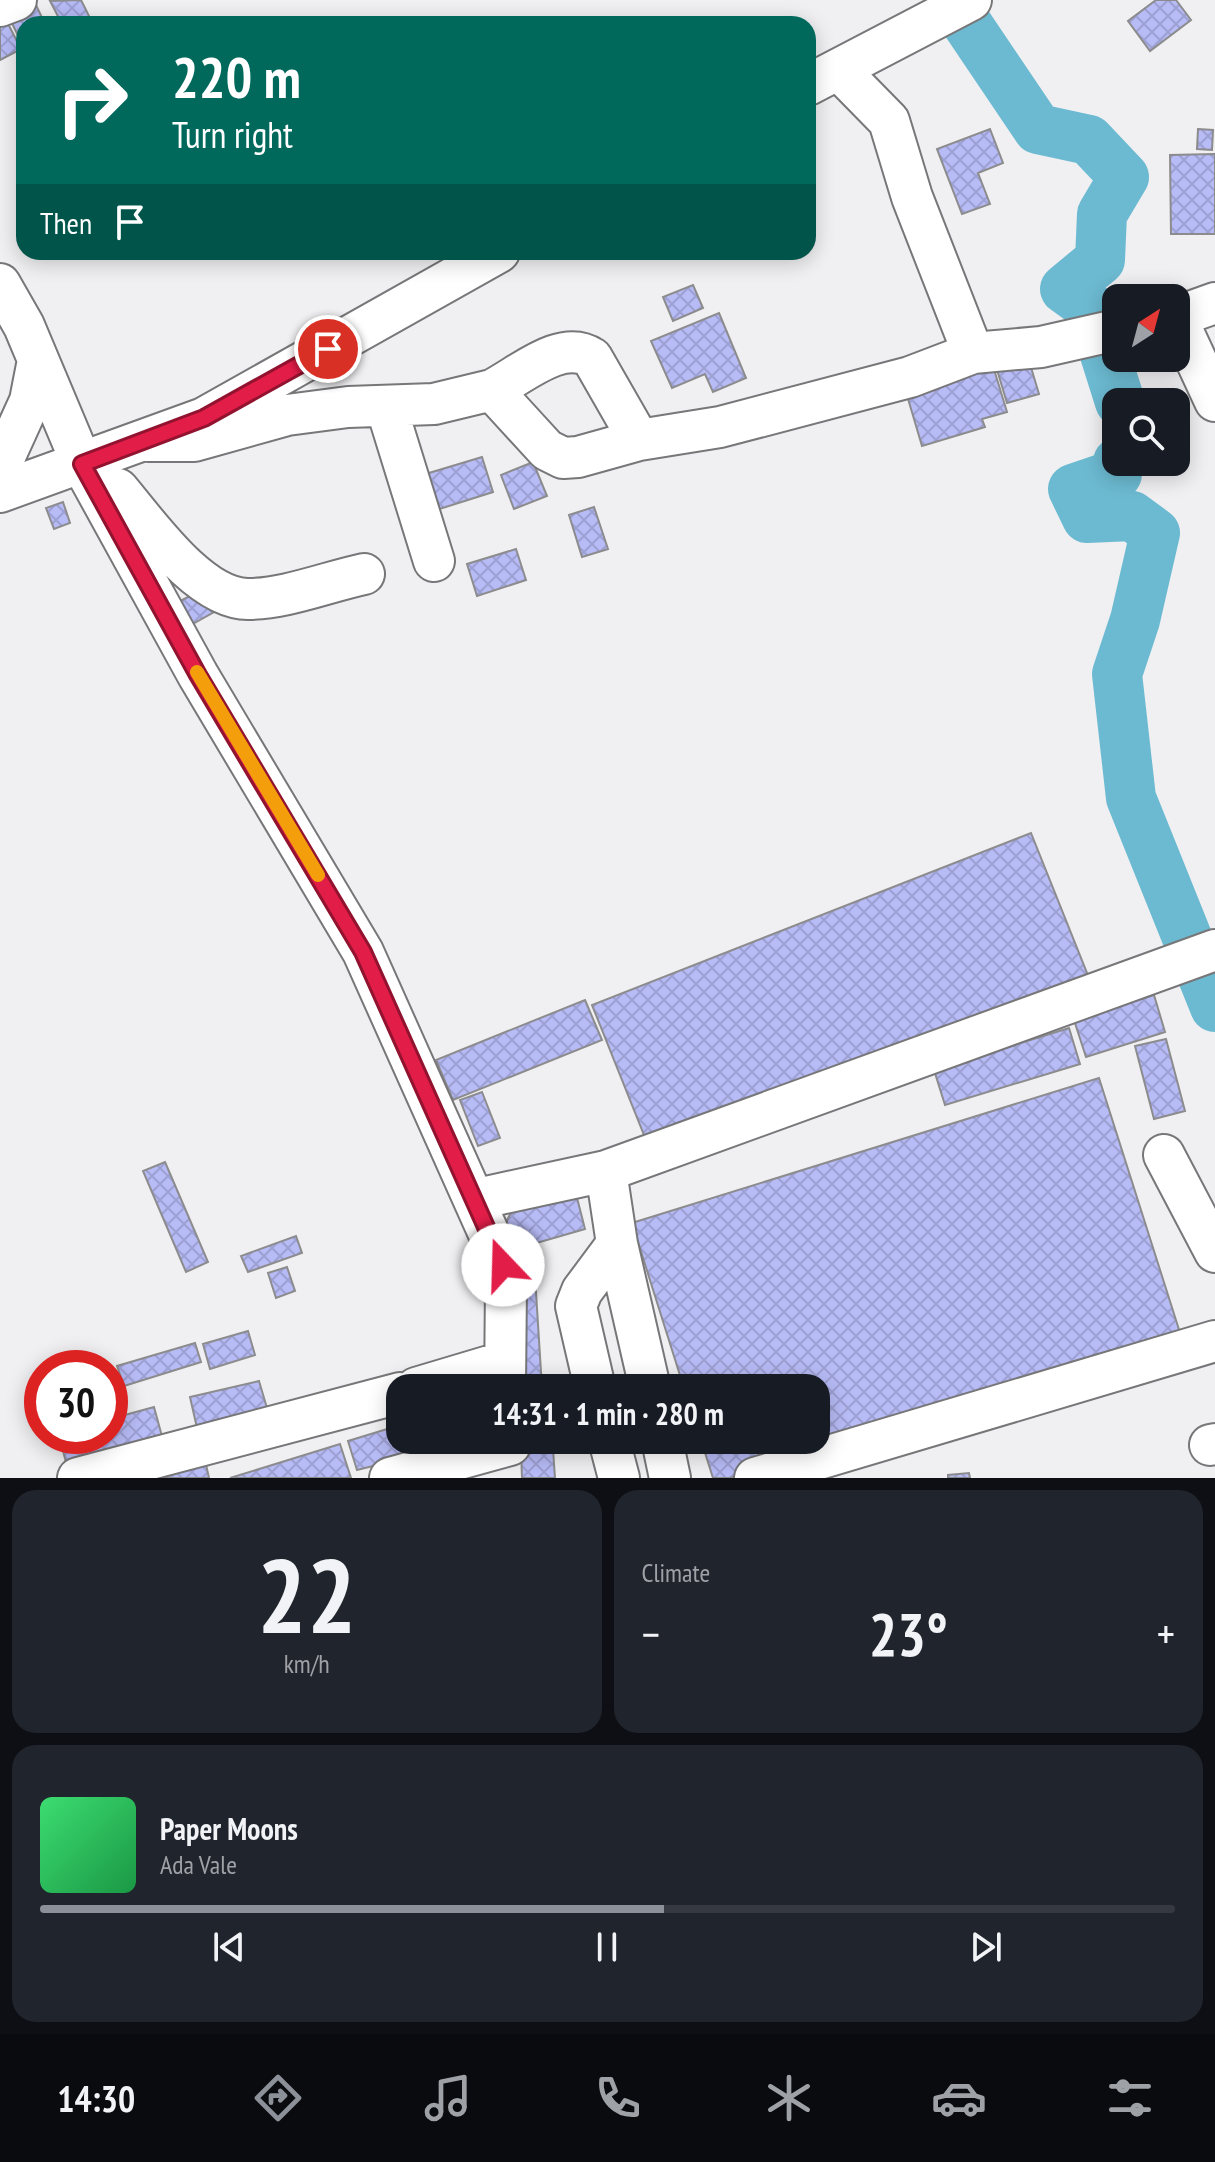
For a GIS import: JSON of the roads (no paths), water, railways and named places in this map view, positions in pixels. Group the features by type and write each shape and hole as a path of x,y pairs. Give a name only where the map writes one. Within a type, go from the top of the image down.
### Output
{"street":[{"path":"0,6 16,0"},
{"path":"971,0 823,78 889,121 912,197 973,353"},
{"path":"0,492 148,441 204,418 485,260"},
{"path":"0,284 198,675 363,952 499,1251 506,1284 504,1374"},
{"path":"1190,312 1215,303"},
{"path":"492,390 547,450 563,458 578,457 639,440 720,427 910,377 973,353 1041,347 1102,332"},
{"path":"1190,347 1215,401"},
{"path":"148,441 194,441 287,415 434,404 492,390 565,350 581,350 592,358 639,440"},
{"path":"0,467 30,401 38,360"},
{"path":"386,406 434,561"},
{"path":"90,461 179,559 232,597 260,597 364,574"},
{"path":"477,1199 606,1171 1215,950"},
{"path":"1164,1155 1215,1252"},
{"path":"606,1171 617,1244 647,1374"},
{"path":"592,1374 576,1306 582,1291 617,1244"},
{"path":"755,1478 1215,1341"},
{"path":"78,1478 386,1397"},
{"path":"390,1478 510,1454"},
{"path":"613,1454 619,1478"},
{"path":"665,1454 670,1478"}],"waterway":[{"path":"951,0 1038,129 1089,140 1124,177 1102,214 1100,260 1065,289 1090,307 1116,388"},
{"path":"1111,476 1073,489 1087,518 1132,516 1155,533 1135,620 1117,674 1131,798 1215,1007"}]}
